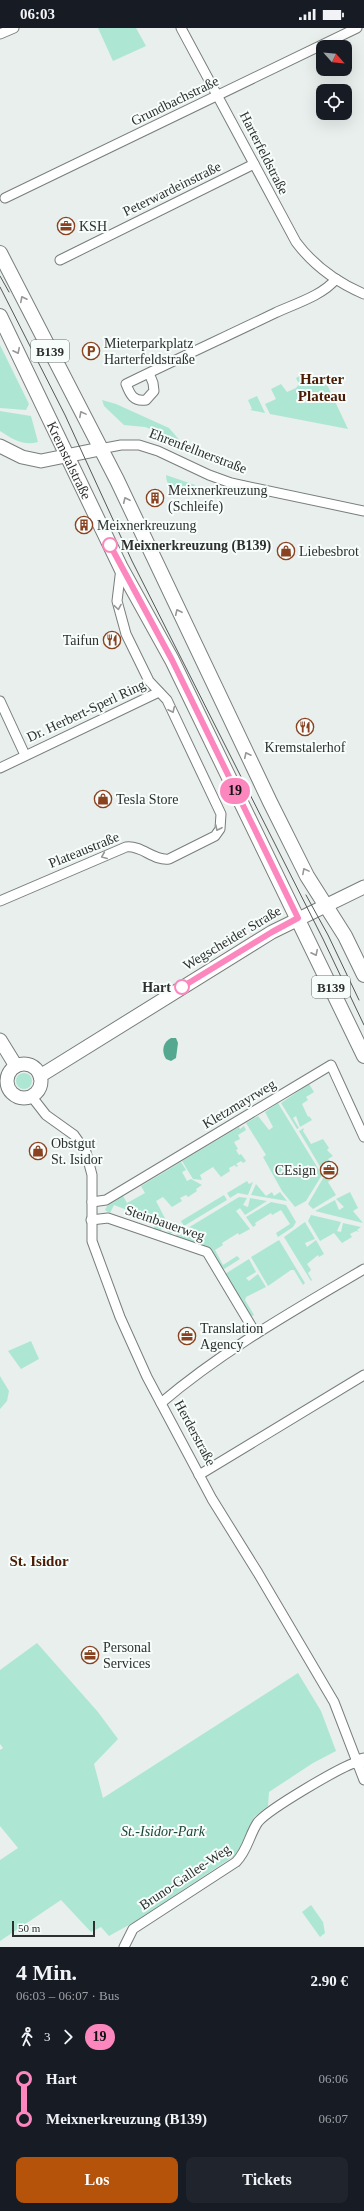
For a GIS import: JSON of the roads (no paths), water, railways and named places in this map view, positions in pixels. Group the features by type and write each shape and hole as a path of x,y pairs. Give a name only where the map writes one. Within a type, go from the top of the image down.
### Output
{"main road":[{"name":"B139","path":"0,253 100,449 307,876 345,936 364,975"},
{"name":"Kremstalstraße","path":"0,316 121,568 172,660 364,1056"}],"street":[{"path":"0,34 14,28"},
{"name":"Harterfeldstraße","path":"181,28 296,242 310,259 336,279 364,294"},
{"name":"Grundbachstraße","path":"5,198 358,28"},
{"name":"Peterwardeinstraße","path":"60,260 254,164"},
{"path":"149,373 330,287 336,279"},
{"name":"Ehrenfellnerstraße","path":"0,446 22,457 41,461 121,445 139,445 158,451 209,476 231,484 364,511"},
{"name":"Plateaustraße","path":"0,901 126,847 137,848 156,858 169,859 214,836 220,830 221,814 167,700 141,668 123,627 117,601 121,568"},
{"name":"Dr. Herbert-Sperl Ring","path":"0,768 159,692"},
{"name":"Dr. Herbert-Sperl Ring","path":"0,701 25,755"},
{"name":"Wegscheider Straße","path":"40,1076 265,936 325,904 364,886"},
{"path":"0,1040 16,1066"},
{"path":"27,1064 33,1067 40,1076 40,1088 32,1097 25,1098 15,1096 4,1085 16,1066 27,1064"},
{"name":"Kletzmayrweg","path":"92,1202 106,1200 331,1065 364,1137"},
{"name":"Herderstraße","path":"32,1097 46,1115 74,1135 86,1152 92,1175 91,1220 94,1250 120,1317 161,1403 199,1475 316,1669 361,1761 364,1780"},
{"name":"Steinbauerweg","path":"91,1220 108,1218 207,1252 256,1334"},
{"path":"161,1403 182,1385 256,1334 364,1269"},
{"path":"199,1475 364,1375"},
{"name":"Bruno-Gallee-Weg","path":"124,1947 133,1929 236,1862 246,1850 253,1831 261,1819 337,1770 361,1761"}],"tram line":[{"path":"0,276 9,292"},
{"path":"0,287 65,415 132,561 323,939 364,1025"},
{"path":"306,895 328,935 359,1000"}],"place":[{"name":"KSH","path":"66,226"},
{"name":"Mieterparkplatz Harterfeldstraße","path":"91,351"},
{"name":"Meixnerkreuzung (Schleife)","path":"155,498"},
{"name":"Meixnerkreuzung","path":"84,525"},
{"name":"Meixnerkreuzung (B139)","path":"110,545"},
{"name":"Liebesbrot","path":"286,551"},
{"name":"Taifun","path":"112,640"},
{"name":"Kremstalerhof","path":"305,727"},
{"name":"Tesla Store","path":"103,799"},
{"name":"Hart","path":"182,987"},
{"name":"Obstgut St. Isidor","path":"38,1151"},
{"name":"CEsign","path":"329,1170"},
{"name":"Translation Agency","path":"187,1336"},
{"name":"Personal Services","path":"90,1655"}],"district":[{"name":"Harter Plateau","path":"322,388"},
{"name":"St. Isidor","path":"39,1561"}],"park label":[{"name":"St.-Isidor-Park","path":"163,1831"}]}
